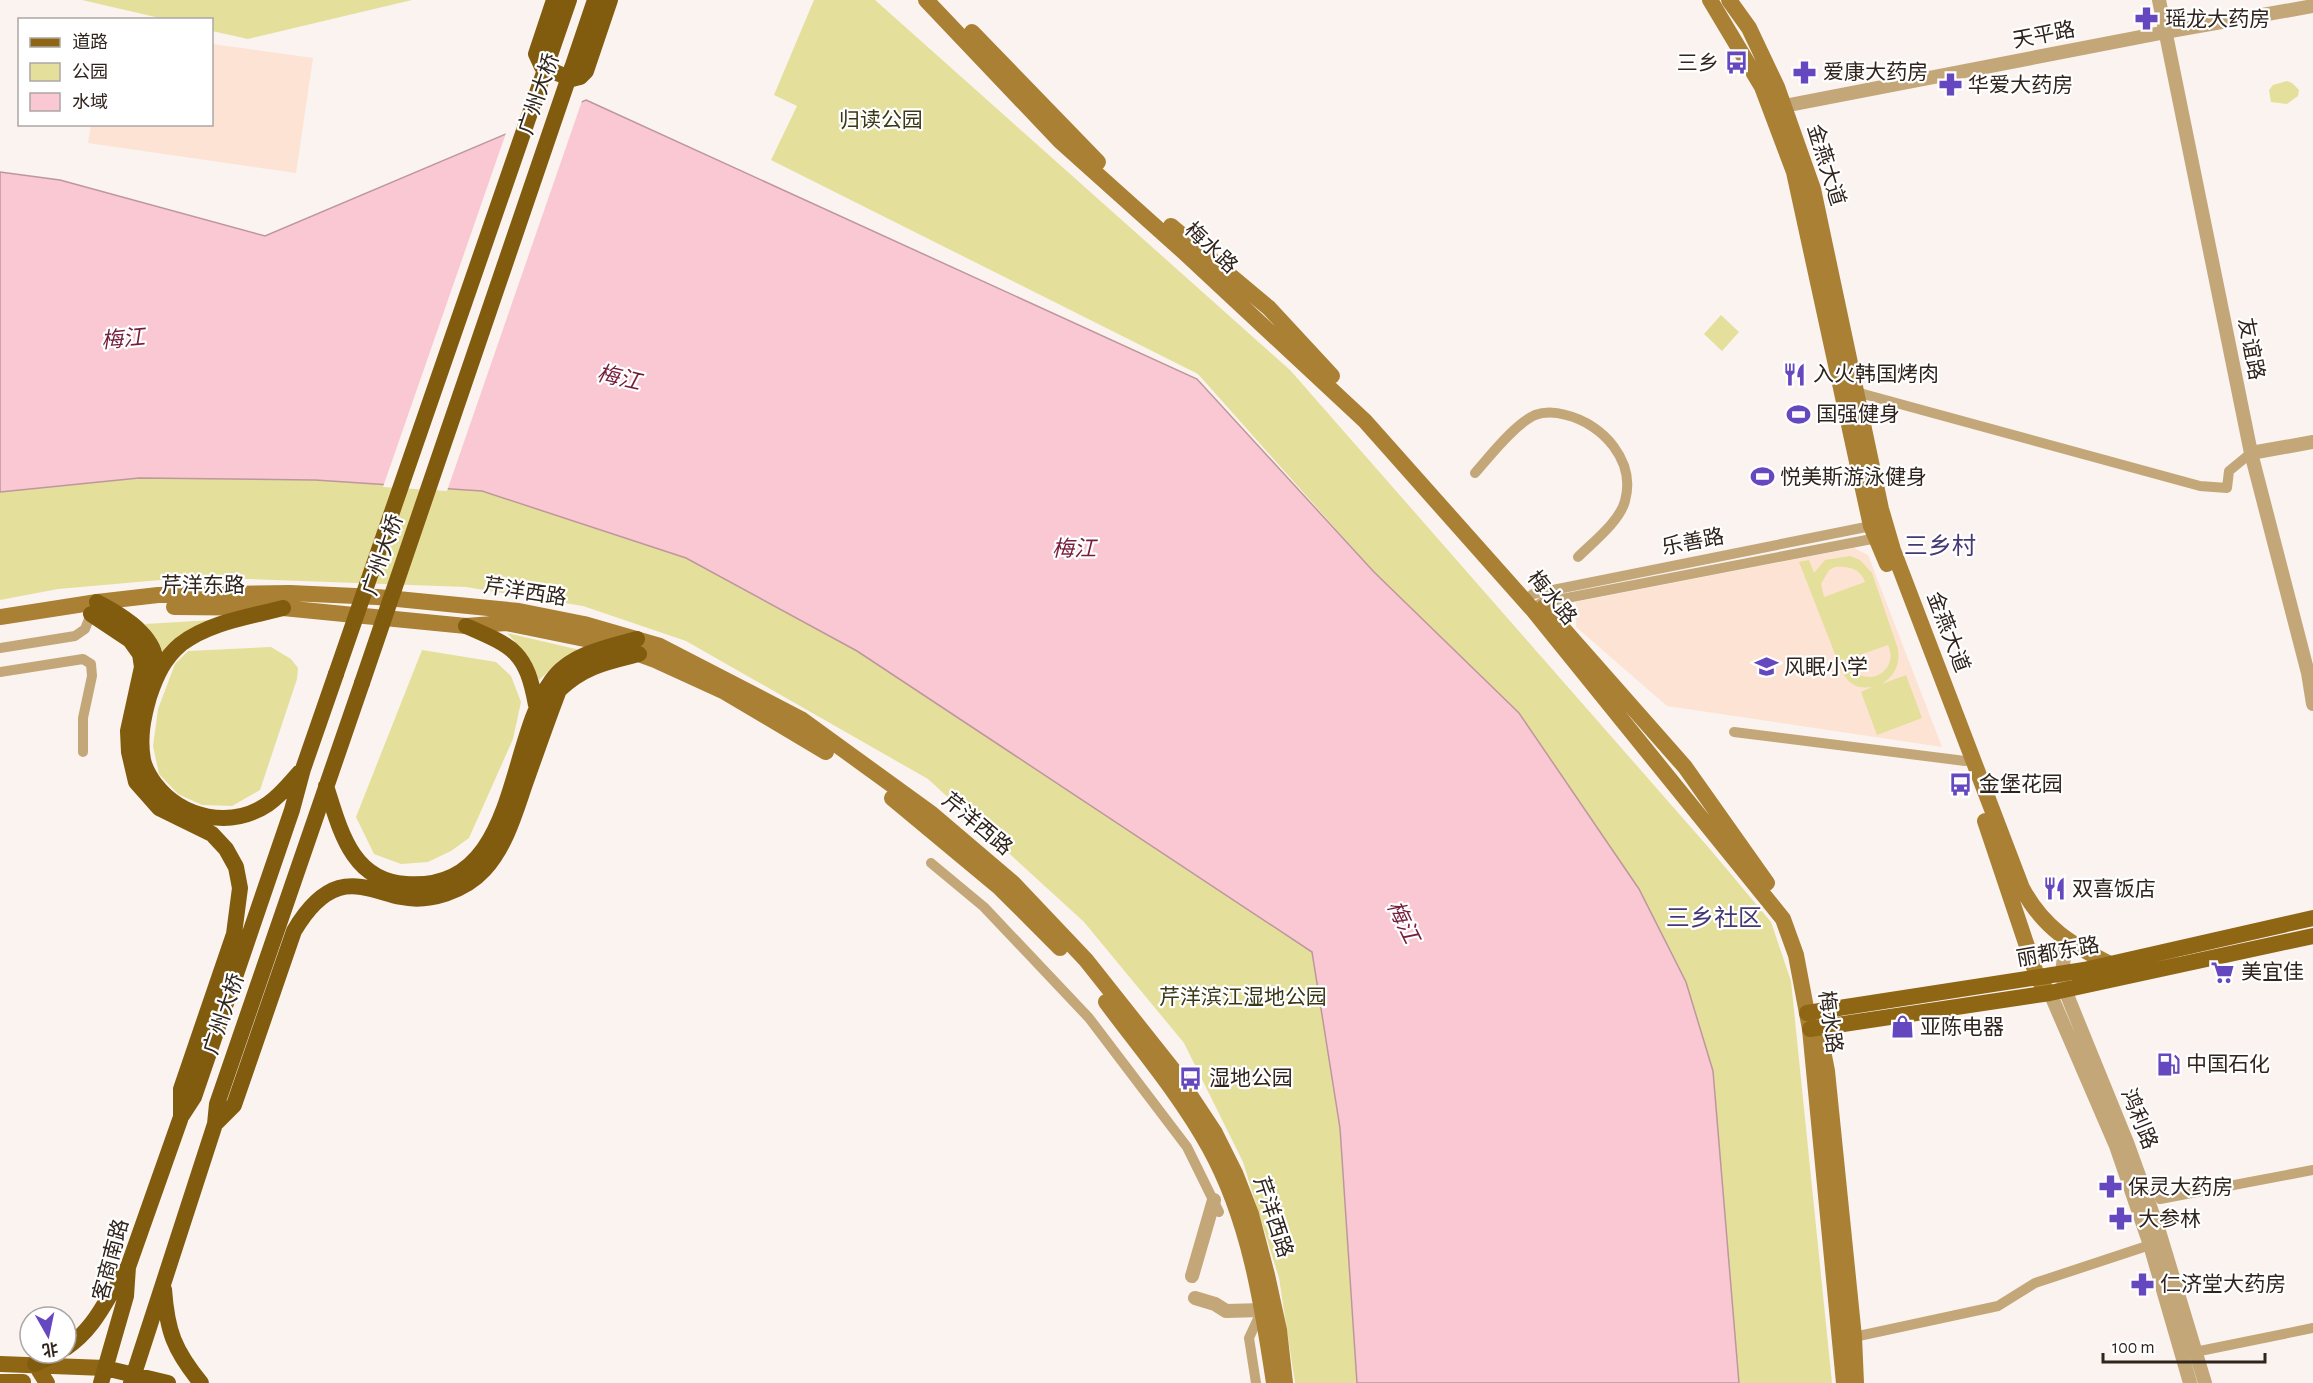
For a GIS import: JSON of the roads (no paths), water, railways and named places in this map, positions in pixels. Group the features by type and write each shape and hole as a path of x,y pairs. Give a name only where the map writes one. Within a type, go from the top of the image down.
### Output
{"highway":[{"path":"554,0 536,54 537,60 542,67 572,79 580,77 586,71 610,0"},
{"name":"广州大桥","path":"182,1117 194,1097 292,810 303,769 569,0"},
{"name":"广州大桥","path":"215,1124 217,1104 595,0"},
{"path":"94,608 114,611 148,641 154,655 156,676"},
{"path":"94,608 130,640 140,654 142,667 128,730 129,752 136,782 159,808 212,834 226,849 236,867 240,888 234,934 181,1089 182,1117"},
{"path":"284,608 206,629 182,643 169,655 156,676 142,724 143,762 149,775 163,793 180,808 200,816 224,818 246,815 267,805 303,769"},
{"path":"466,626 502,642 517,654 530,674 536,705"},
{"path":"326,786 339,830 347,847 359,862 378,877 402,884 423,885 445,880 465,869 481,853 496,831 510,794 536,705 553,678 568,665 587,654 614,645 638,647"},
{"path":"132,1379 215,1124 234,1105 294,931 304,914 319,899 338,888 359,886 404,898 428,898 450,892 470,882 484,870 509,830 559,690 573,676 638,647"},
{"name":"客商南路","path":"103,1376 126,1296 128,1267 182,1117"},
{"path":"78,1339 97,1319 111,1291 128,1267"},
{"path":"163,1281 165,1307 176,1350 201,1383"},
{"path":"103,1376 168,1383"}],"main road":[{"name":"梅水路","path":"926,0 1060,141 1365,421 1533,601"},
{"name":"梅水路","path":"941,0 1115,180 1269,308 1685,767 1795,922 1801,937 1813,1021 1844,1383"},
{"name":"金燕大道","path":"1710,0 1762,87 1794,172 1874,532 1965,761 2038,979 2059,986"},
{"name":"金燕大道","path":"1729,0 1749,28 1784,106 1813,189 1881,509 1893,550 2022,888 2038,915 2066,939 2112,965"},
{"name":"芹洋东路","path":"0,627 158,596 290,593 377,597"},
{"name":"芹洋西路","path":"377,597 519,611 584,624 638,647 810,740 884,792 999,886 1078,966 1186,1111 1209,1148 1239,1218 1263,1310 1274,1383"},
{"name":"芹洋东路","path":"114,611 161,607 284,608 407,619"},
{"name":"芹洋东路","path":"0,617 94,608"},
{"name":"芹洋西路","path":"407,619 466,626 506,623 614,645"},
{"name":"芹洋西路","path":"638,647 660,646 801,719 941,822 1013,883 1086,960 1174,1071 1215,1133 1235,1173 1251,1214 1268,1275 1279,1330 1286,1383"},
{"path":"2020,925 2031,922 2038,915"},
{"name":"丽都东路","path":"2059,986 2112,965 2313,918"},
{"name":"丽都东路","path":"1813,1021 2059,986 2313,936"},
{"name":"丽都东路","path":"1813,1021 2038,979"},
{"name":"梅水路","path":"1813,1021 1827,1071 1854,1337 1856,1383"},
{"path":"0,1364 18,1364"},
{"path":"36,1365 47,1383"},
{"path":"41,1365 103,1376"},
{"path":"0,1382 23,1382"}],"street":[{"name":"友谊路","path":"2160,0 2251,453 2308,673 2313,704"},
{"name":"天平路","path":"1784,106 2313,6"},
{"path":"1856,392 2200,486 2227,488 2229,471 2251,453 2313,442"},
{"path":"1475,473 1503,441 1533,416 1550,411 1574,417 1596,428 1611,441 1620,458 1628,482 1625,503 1612,524 1578,557"},
{"name":"乐善路","path":"1533,601 1874,532"},
{"path":"0,648 75,636 85,629 94,608"},
{"path":"0,672 84,659 91,664 92,676 83,718 83,752"},
{"path":"1734,732 1965,761"},
{"path":"931,863 984,907 1089,1018 1187,1147 1216,1206 1192,1276"},
{"name":"鸿利路","path":"2066,939 2059,986 2189,1353 2205,1383"},
{"name":"鸿利路","path":"2059,986 2128,1145 2159,1231 2189,1353 2190,1383"},
{"path":"2160,1199 2313,1170"},
{"path":"1854,1337 1998,1306 2035,1283 2150,1245"},
{"path":"1195,1298 1215,1304 1226,1311 1263,1310 1249,1338 1256,1383"},
{"path":"2189,1353 2313,1328"}],"water":[{"name":"梅江","path":"586,100 1197,379 1374,572 1519,713 1639,889 1686,982 1713,1071 1739,1383 1357,1383 1340,1128 1312,952 857,651 686,558 482,491 315,480 139,478 0,492 0,172 60,180 265,236"}],"place":[{"name":"瑶龙大药房","path":"2147,19"},
{"name":"三乡","path":"1737,63"},
{"name":"爱康大药房","path":"1805,72"},
{"name":"华爱大药房","path":"1950,85"},
{"name":"入火韩国烤肉","path":"1795,374"},
{"name":"国强健身","path":"1798,414"},
{"name":"悦美斯游泳健身","path":"1762,477"},
{"name":"风眠小学","path":"1766,667"},
{"name":"金堡花园","path":"1961,784"},
{"name":"双喜饭店","path":"2054,889"},
{"name":"美宜佳","path":"2223,972"},
{"name":"亚陈电器","path":"1902,1027"},
{"name":"中国石化","path":"2168,1064"},
{"name":"湿地公园","path":"1191,1078"},
{"name":"保灵大药房","path":"2110,1187"},
{"name":"大参林","path":"2120,1219"},
{"name":"仁济堂大药房","path":"2142,1284"}],"district":[{"name":"三乡村","path":"1940,547"},
{"name":"三乡社区","path":"1714,919"}],"park label":[{"name":"归读公园","path":"881,120"},
{"name":"芹洋滨江湿地公园","path":"1243,997"}]}
